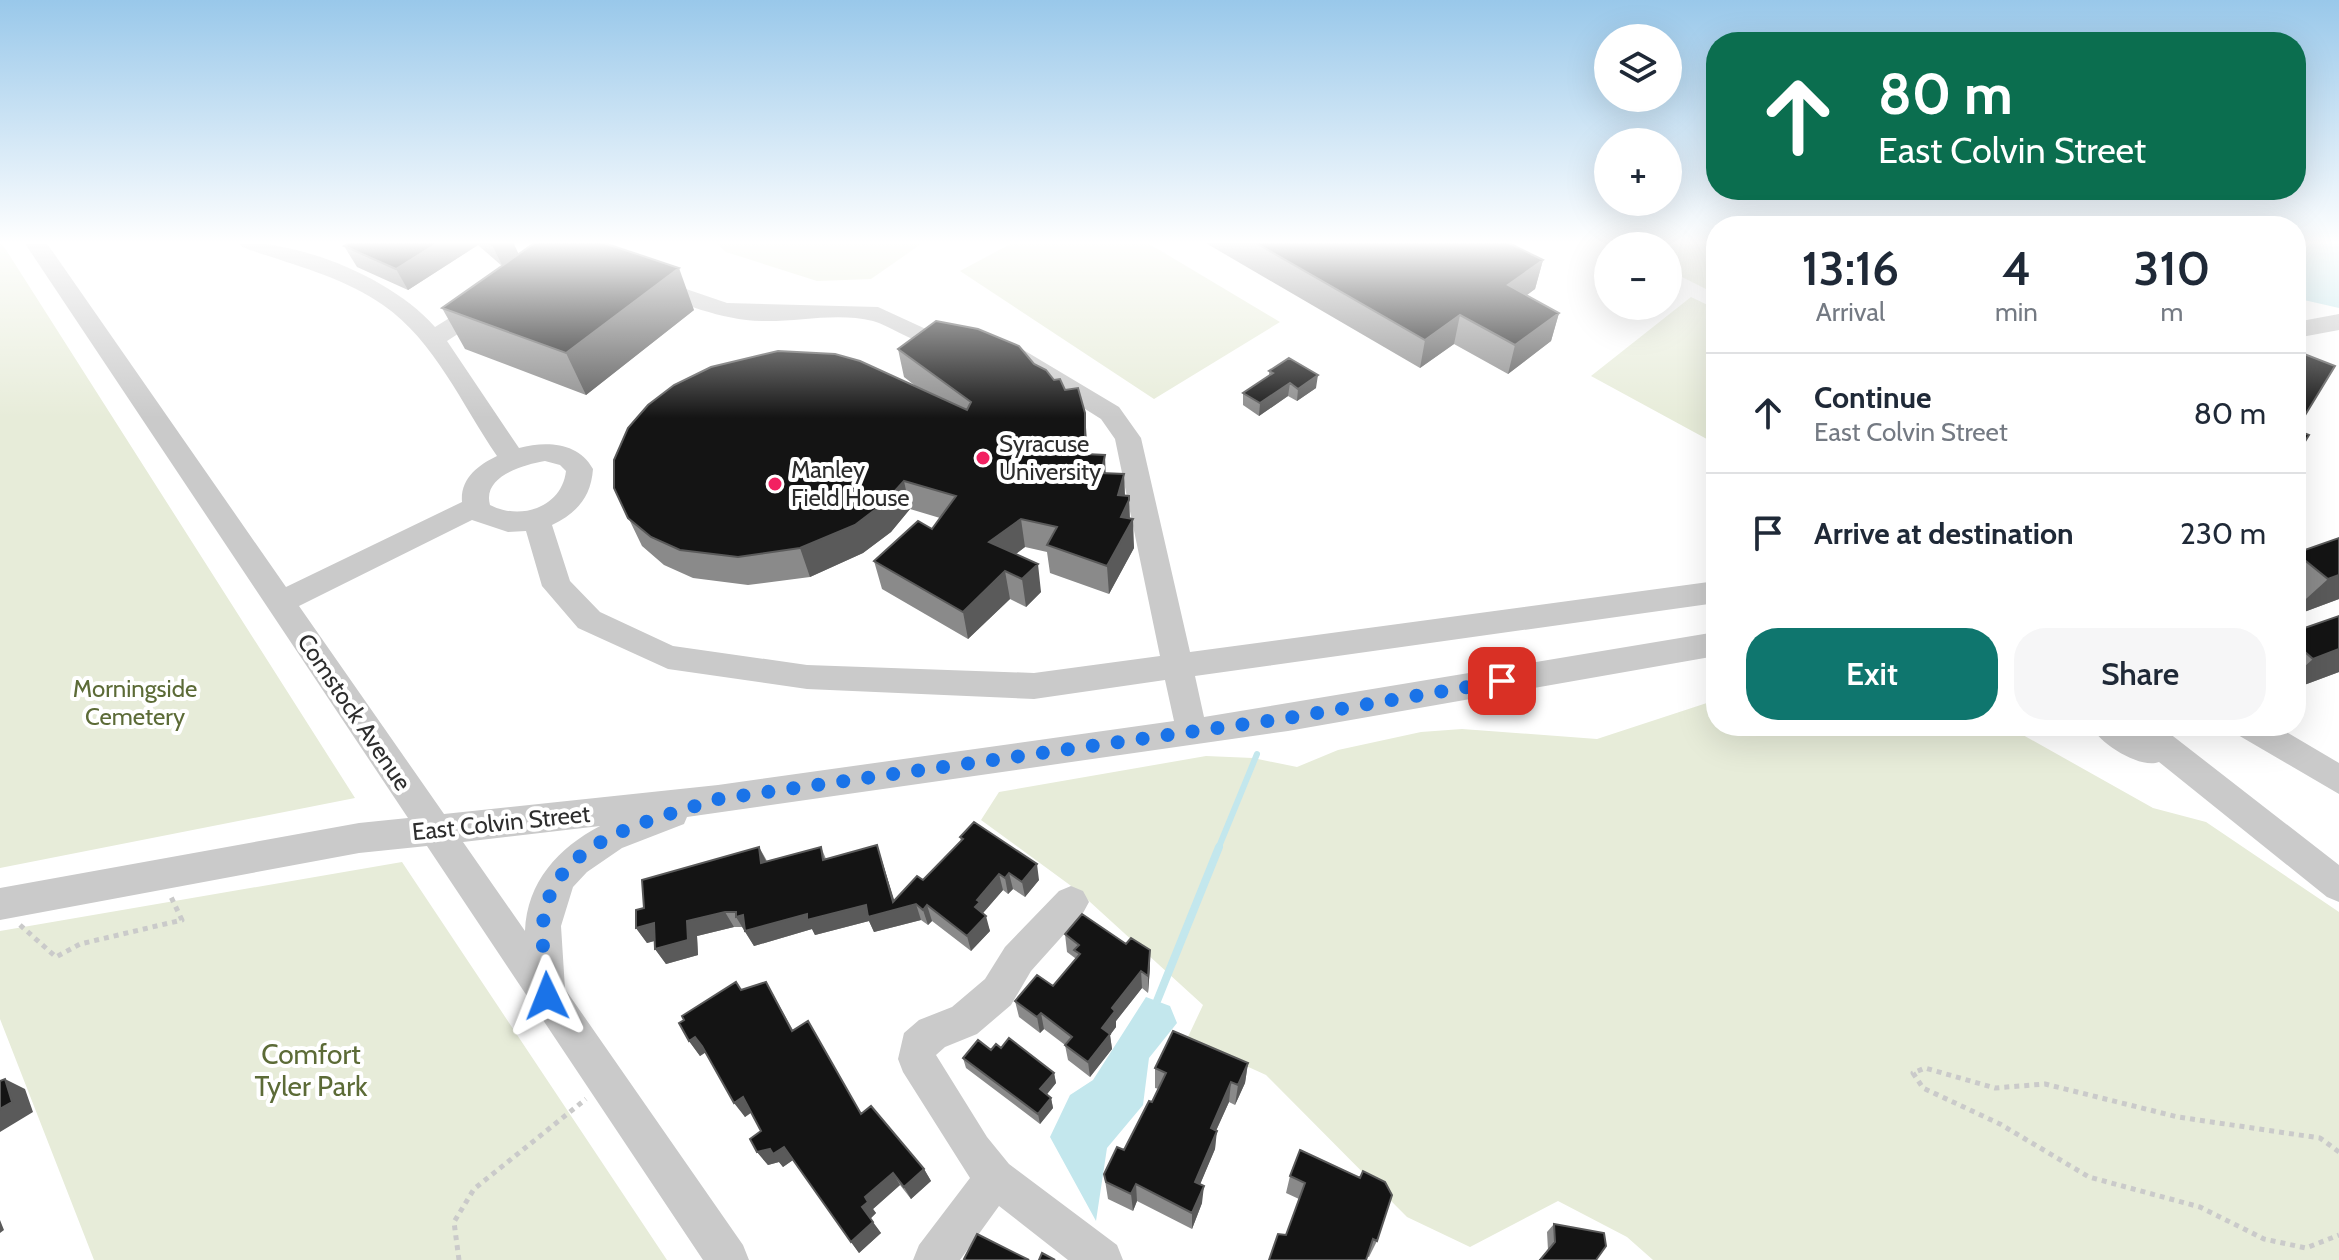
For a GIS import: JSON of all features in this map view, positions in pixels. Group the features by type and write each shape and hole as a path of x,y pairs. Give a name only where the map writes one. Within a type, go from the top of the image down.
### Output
{"street":[{"name":"Comstock Avenue","path":"75,301 728,1260"},
{"path":"390,301 400,306 432,339 512,458"},
{"path":"432,339 493,301"},
{"path":"698,301 724,310 763,314 808,310 878,314 923,337 1012,352 1101,406 1128,438 1192,732"},
{"path":"2306,328 2339,322"},
{"path":"545,452 561,454 580,469 577,490 565,504 536,519 504,523 489,519 475,507 478,484 488,472 512,458 545,452"},
{"path":"280,603 475,507"},
{"path":"536,519 557,586 589,620 668,657 807,677 1034,686 1706,593"},
{"name":"East Colvin Street","path":"6,910 345,841 718,799 1192,732 1706,646"},
{"path":"2123,736 2234,805"},
{"path":"2149,736 2339,886"},
{"path":"2266,736 2339,780"},
{"path":"547,996 544,919 551,887 575,857 643,825 718,799"},
{"path":"2286,846 2339,872"},
{"path":"1071,902 1018,959 998,992 964,1021 932,1033 917,1046 917,1059 973,1151 995,1178 1102,1260"},
{"path":"934,1260 995,1178"}],"path":[{"path":"6,910 56,957 80,944 182,920 167,890"},
{"path":"2339,1152 2320,1138 2178,1117 2045,1084 1995,1088 1925,1068 1913,1073 1923,1088 2000,1124 2089,1177 2147,1190 2200,1207 2264,1239 2306,1248 2339,1235"},
{"path":"459,1260 454,1222 474,1189 607,1082"}],"green space":[{"name":"Morningside Cemetery","path":"0,301 38,301 355,798 0,868"},
{"path":"1005,301 1244,301 1280,322 1154,399"},
{"path":"1686,301 1706,304 1706,439 1591,376 1662,320 1682,320 1682,304"},
{"path":"1706,703 1706,736 2025,736 2153,808 2206,822 2339,912 2339,1260 1653,1260 1627,1237 1558,1201 1470,1247 1407,1217 1266,1075 1187,1039 1203,1005 1078,891 981,820 999,792 1206,756 1253,758 1297,767 1338,750 1421,732 1462,729 1597,739"},
{"name":"Comfort Tyler Park","path":"402,862 667,1260 94,1260 0,1019 0,931"}],"water":[{"path":"2308,301 2339,301 2339,308"},
{"path":"1146,997 1170,1006 1177,1023 1149,1058 1143,1105 1107,1148 1096,1221 1050,1137 1070,1095 1093,1080"}],"building":[{"path":"452,301 635,301 566,353 442,308"},
{"path":"1357,301 1537,301 1559,313 1515,345 1460,315 1425,340"},
{"path":"936,321 978,329 1019,346 1034,364 1046,370 1054,380 1060,379 1065,390 1078,388 1085,413 1085,454 1105,455 1101,473 1124,474 1118,495 1129,496 1129,500 1121,517 1133,519 1107,566 1047,545 1057,527 1021,519 989,542 1038,564 1022,579 1005,571 963,612 874,561 918,521 932,529 956,496 904,481 884,503 855,525 800,548 738,557 680,550 651,537 628,518 614,488 614,460 628,428 648,405 674,385 711,367 778,351 835,354 860,361 967,410 971,402 898,349"},
{"path":"2306,355 2335,366 2306,414"},
{"path":"1289,358 1318,375 1298,389 1290,383 1260,403 1243,393 1273,373 1269,371"},
{"path":"2339,538 2339,575 2328,579 2306,561 2306,550"},
{"path":"2339,616 2339,649 2313,659 2306,653 2306,628"},
{"path":"974,822 1037,864 1022,882 1009,873 1005,878 999,874 977,900 980,902 975,907 986,916 967,936 927,905 923,910 916,904 868,917 866,905 807,920 807,914 745,931 743,915 736,917 736,912 725,912 687,921 688,940 655,949 654,923 636,928 636,910 644,908 642,880 759,847 761,863 821,847 823,860 877,845 893,902 917,876 923,880 963,839 960,837"},
{"path":"1082,914 1126,944 1131,938 1150,950 1148,976 1141,971 1112,1008 1115,1011 1102,1028 1110,1034 1088,1062 1065,1045 1072,1037 1041,1013 1037,1017 1015,1001 1037,975 1053,986 1080,954 1074,950 1079,945 1065,934"},
{"path":"736,982 741,990 766,982 792,1031 808,1021 861,1114 871,1106 924,1169 904,1187 893,1173 865,1197 868,1202 862,1207 873,1222 851,1242 784,1147 773,1154 770,1149 757,1152 750,1139 761,1131 743,1097 734,1103 702,1046 695,1037 689,1041 679,1023 684,1020 682,1016"},
{"path":"1173,1031 1248,1063 1238,1085 1231,1082 1211,1128 1217,1131 1195,1182 1204,1186 1192,1213 1136,1184 1131,1194 1106,1182 1104,1174 1117,1147 1124,1150 1166,1073 1155,1068"},
{"path":"1009,1038 1054,1073 1040,1089 1051,1098 1038,1114 963,1058 978,1040 991,1050 996,1044 1001,1048"},
{"path":"5,1079 12,1102 0,1109 0,1081"},
{"path":"1300,1150 1360,1178 1363,1171 1385,1182 1392,1195 1377,1241 1373,1239 1366,1260 1269,1260 1278,1234 1286,1235 1305,1183 1290,1176"},
{"path":"1554,1224 1604,1233 1606,1246 1596,1260 1540,1260 1555,1242"},
{"path":"977,1234 1029,1260 964,1259"},
{"path":"1042,1253 1055,1260 1039,1260"}],"waterway":[{"path":"1218,849 1257,754"},
{"path":"1157,1001 1219,847"}],"place":[{"name":"Syracuse University","path":"983,458"},
{"name":"Manley Field House","path":"775,484"}],"route":[{"path":"547,996 544,919 551,887 575,857 657,819 718,799 1288,718 1502,681"}]}
